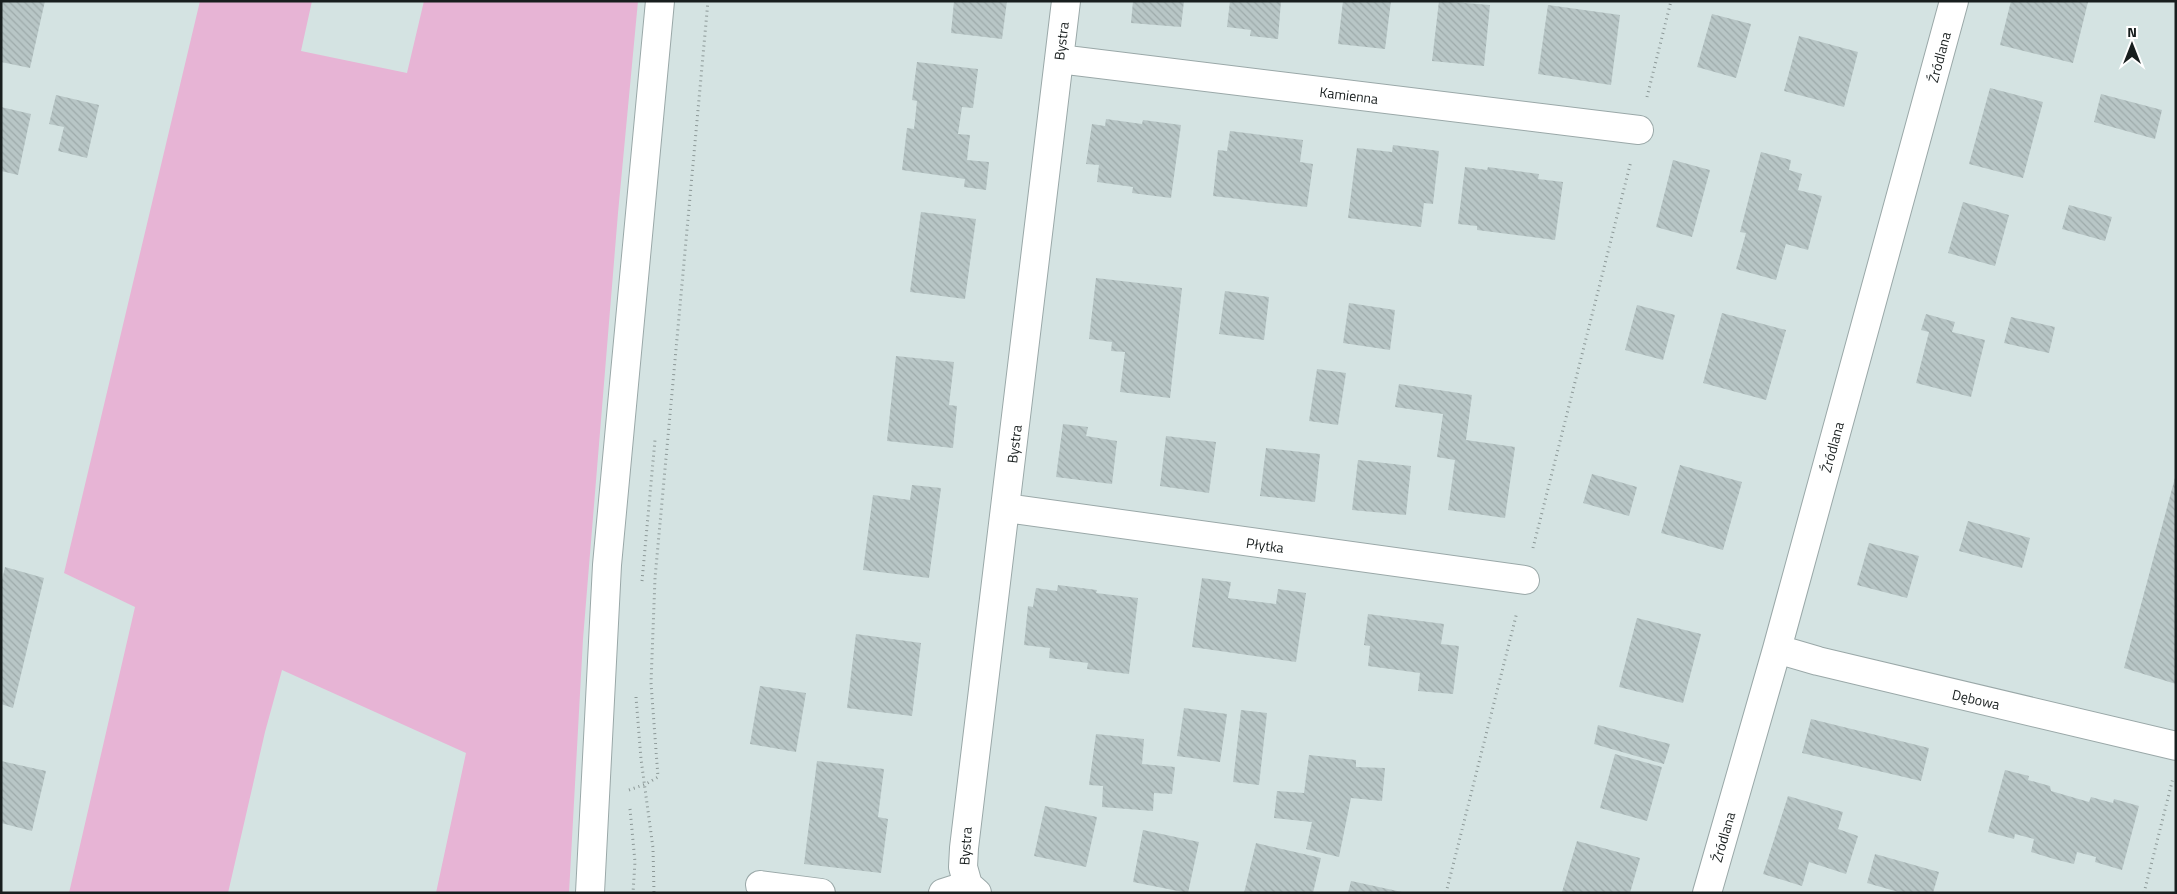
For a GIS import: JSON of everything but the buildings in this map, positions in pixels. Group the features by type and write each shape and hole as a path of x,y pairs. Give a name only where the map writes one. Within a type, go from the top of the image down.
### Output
{"street":[{"path":"590,893 607,564 660,1"},
{"name":"Bystra","path":"963,890 964,848 1066,1"},
{"name":"Źródlana","path":"1707,893 1777,649 1954,1"},
{"name":"Kamienna","path":"1059,59 1639,130"},
{"name":"Płytka","path":"1006,508 1525,580"},
{"name":"Dębowa","path":"1777,649 1818,661 2176,746"},
{"path":"760,885 821,893"}],"path":[{"path":"630,799 629,790 658,777 651,683 655,578 708,1"},
{"path":"1446,893 1671,1"},
{"path":"642,583 655,437"},
{"path":"636,692 641,759 646,784 655,867 654,893"},
{"path":"2144,893 2174,774"},
{"path":"630,808 635,862 633,893"}],"shaded area":[{"path":"200,1 312,1 301,51 407,73 424,1 638,1 618,213 583,639 569,893 436,893 466,753 282,670 265,732 228,893 69,893 135,607 64,573"}]}
